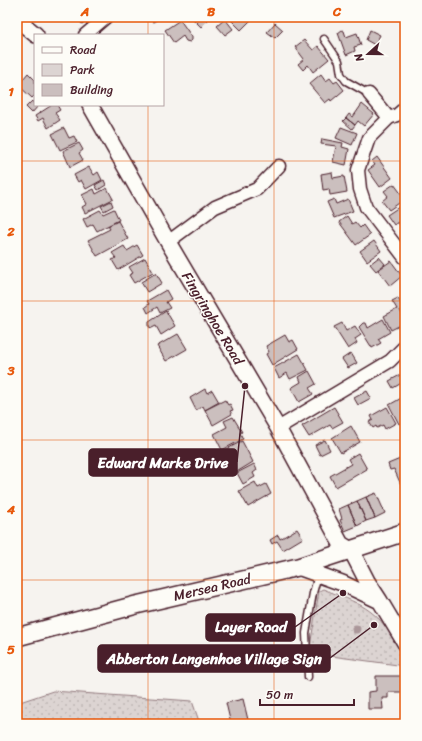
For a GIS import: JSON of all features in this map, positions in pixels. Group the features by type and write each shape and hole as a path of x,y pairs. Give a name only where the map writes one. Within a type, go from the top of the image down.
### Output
{"main road":[{"name":"Mersea Road","path":"17,637 136,605 298,567 405,532"}],"street":[{"path":"86,34 106,17"},
{"path":"17,19 35,34"},
{"path":"369,94 389,118"},
{"name":"Fingringhoe Road","path":"91,106 168,242 278,428 341,544 351,550 367,581 405,644"},
{"path":"404,254 366,207 360,189 358,170 368,138 389,118 397,115 405,108"},
{"path":"168,242 215,207 257,189 279,166"},
{"path":"278,428 390,361 405,346"},
{"path":"298,567 342,583 380,601"}],"lane":[{"path":"324,39 339,61 343,78 369,94"},
{"path":"308,677 306,633 313,593 318,575"}],"green space":[{"path":"323,589 346,598 366,608 374,614 389,631 403,657 405,666 309,653 319,591"},
{"path":"53,691 192,701 200,724 17,724 17,703"}],"building":[{"path":"76,17 91,17 82,24"},
{"path":"150,17 162,17 153,22"},
{"path":"191,17 211,17 201,27"},
{"path":"232,17 254,17 241,30 230,19"},
{"path":"225,19 233,29 225,35 217,26"},
{"path":"180,20 192,37 190,42 186,41 183,36 174,43 165,30"},
{"path":"275,23 283,30 275,38 267,32"},
{"path":"342,30 344,31 346,37 357,33 361,45 354,47 355,51 346,55 338,33"},
{"path":"370,30 380,35 375,45 366,40"},
{"path":"304,40 313,50 318,46 329,59 313,72 308,65 303,70 298,64 304,59 295,47"},
{"path":"28,73 34,79 34,96 32,98 18,85"},
{"path":"321,74 326,81 330,78 334,83 337,81 344,90 331,101 330,99 325,103 309,84"},
{"path":"32,101 34,106 38,106 32,113 26,107"},
{"path":"362,104 374,114 364,126 358,121 355,125 346,118 349,114 353,117"},
{"path":"50,106 58,106 60,110 55,113 60,120 48,128 43,118 38,121 35,116"},
{"path":"346,118 355,125 352,129 343,121"},
{"path":"341,127 357,133 352,145 336,138"},
{"path":"64,128 69,138 74,136 77,142 60,150 52,134"},
{"path":"322,139 343,143 342,147 349,149 346,165 333,162 336,146 321,144"},
{"path":"79,143 83,150 79,153 83,160 70,167 63,151"},
{"path":"377,157 392,178 380,187 368,170 375,165 372,161"},
{"path":"89,167 94,175 98,172 102,180 86,189 81,180 78,182 74,175"},
{"path":"332,172 333,178 344,176 347,192 330,195 329,189 323,190 321,174"},
{"path":"104,180 106,185 98,190 95,185"},
{"path":"394,184 405,199 389,210 382,201 388,196 384,191"},
{"path":"107,188 113,199 85,213 82,207 87,204 82,195 94,189 96,194"},
{"path":"334,199 336,204 348,199 353,211 334,218 327,202"},
{"path":"111,201 113,206 104,211 101,206"},
{"path":"405,203 405,226 402,228 398,222 394,225 387,215"},
{"path":"114,209 119,220 97,231 93,224 87,227 83,219 100,210 103,214"},
{"path":"347,216 352,224 355,222 360,228 363,225 370,235 356,245 339,222"},
{"path":"118,221 128,239 97,256 88,240 110,229 108,226"},
{"path":"374,241 381,251 367,261 360,251"},
{"path":"137,245 143,255 118,270 112,260 116,258 112,253 124,246 127,251"},
{"path":"379,257 385,264 376,271 370,264"},
{"path":"145,258 153,272 134,283 129,275 133,273 129,267"},
{"path":"391,261 402,276 390,286 378,270"},
{"path":"156,273 162,283 147,292 141,282"},
{"path":"166,290 171,299 166,302 170,308 160,313 157,307 148,313 145,307 149,304 147,301"},
{"path":"398,298 403,308 400,310 405,323 391,330 384,316 397,309 392,301"},
{"path":"166,311 175,326 161,335 156,326 152,328 149,327 149,322"},
{"path":"383,319 390,332 378,339 381,343 372,348 359,327 363,323 366,323 368,328"},
{"path":"342,323 346,331 355,326 361,335 355,339 357,343 348,349 334,327"},
{"path":"178,334 187,349 166,361 157,346"},
{"path":"285,335 289,342 293,340 298,349 272,365 266,354 269,352 266,346"},
{"path":"351,353 357,363 348,368 342,359"},
{"path":"299,354 308,370 290,379 287,373 279,378 274,368"},
{"path":"309,371 316,384 309,388 313,394 299,402 291,388 301,382 299,377"},
{"path":"402,374 405,381 393,388 389,381"},
{"path":"205,389 207,393 212,390 219,402 205,410 203,406 196,410 190,398"},
{"path":"367,391 371,398 358,405 354,398"},
{"path":"405,396 405,421 399,424 389,405"},
{"path":"225,400 228,405 230,404 233,410 230,411 232,414 213,425 205,410"},
{"path":"334,407 343,422 332,428 330,425 309,437 302,426"},
{"path":"387,407 396,423 385,429 383,425 373,428 369,422 373,420 371,416"},
{"path":"233,417 242,432 240,433 243,439 222,450 214,434 227,427 224,421"},
{"path":"351,426 360,442 341,453 332,438"},
{"path":"325,440 330,450 320,455 315,445"},
{"path":"242,441 253,462 235,473 230,465 232,463 225,450"},
{"path":"358,453 367,469 336,487 330,476 351,464 348,459"},
{"path":"405,457 405,486 402,487 394,469 390,470 388,464"},
{"path":"254,464 257,470 253,473 255,477 243,484 237,473"},
{"path":"255,482 258,488 266,484 271,494 248,507 239,491"},
{"path":"376,493 385,513 375,518 366,497"},
{"path":"366,497 375,518 366,521 357,501"},
{"path":"357,501 366,521 357,526 348,505"},
{"path":"348,505 357,526 345,531 340,520 342,519 339,509"},
{"path":"297,529 303,538 283,550 277,541 272,544 270,540 278,535 280,539"},
{"path":"376,676 405,676 405,692 388,692 388,698 382,698 383,709 368,709 368,692 376,691"},
{"path":"243,699 249,724 231,724 226,703"}],"place":[{"name":"Edward Marke Drive","path":"245,386"},
{"name":"Layer Road","path":"343,593"},
{"name":"Abberton Langenhoe Village Sign","path":"374,625"}]}
